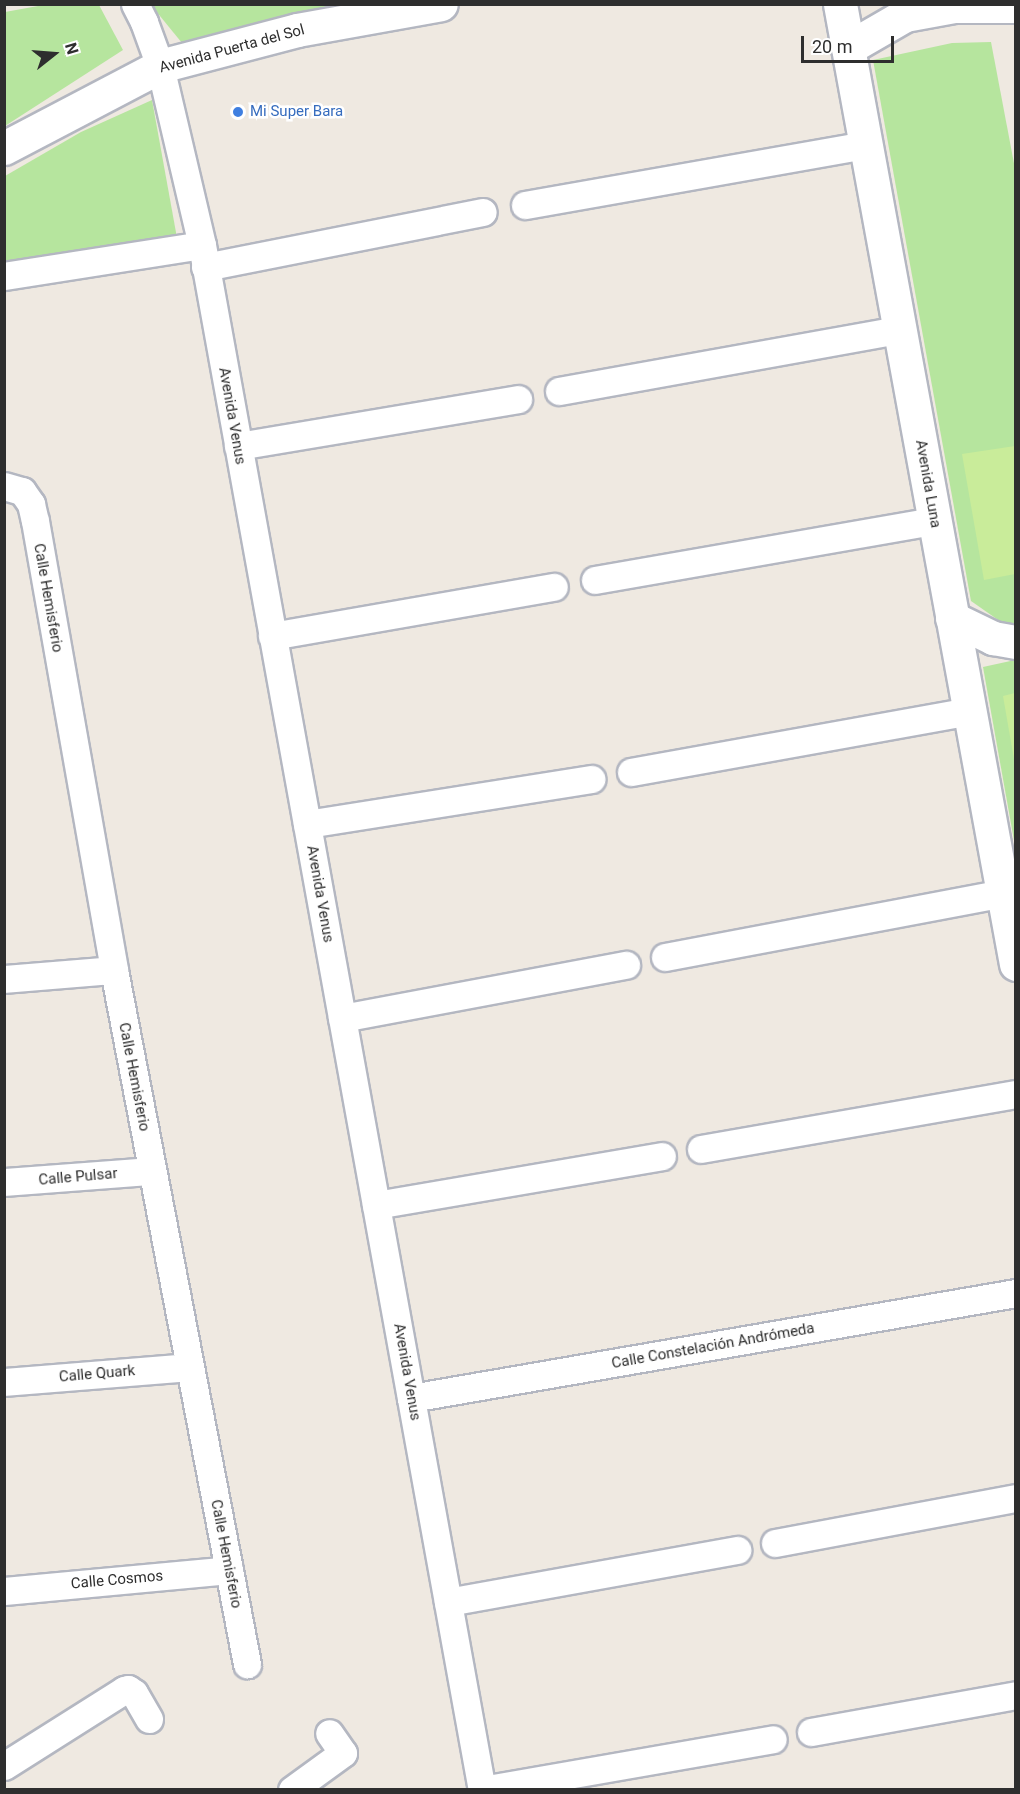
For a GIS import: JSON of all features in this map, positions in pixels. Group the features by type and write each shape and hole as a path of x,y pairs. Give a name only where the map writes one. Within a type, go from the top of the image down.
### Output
{"street":[{"name":"Avenida Venus","path":"135,4 160,66 203,256 482,1790"},
{"name":"Avenida Puerta del Sol","path":"4,148 160,66 297,30 441,4"},
{"name":"Avenida Luna","path":"840,4 1016,964"},
{"path":"848,48 884,25 914,13 954,6 1016,6"},
{"path":"525,205 865,145"},
{"path":"4,276 203,256 483,212"},
{"path":"559,391 899,330"},
{"path":"238,446 518,399"},
{"name":"Calle Hemisferio","path":"13,488 31,504 35,520 114,970 247,1664"},
{"path":"595,580 934,521"},
{"path":"272,636 554,587"},
{"path":"952,618 993,638 1016,642"},
{"path":"631,772 969,711"},
{"path":"307,824 591,779"},
{"path":"665,957 1003,893"},
{"path":"342,1018 626,965"},
{"path":"4,979 114,970"},
{"path":"701,1149 1016,1094"},
{"path":"376,1205 662,1156"},
{"name":"Calle Pulsar","path":"4,1182 152,1171"},
{"name":"Calle Constelación Andrómeda","path":"411,1398 1016,1293"},
{"name":"Calle Quark","path":"4,1382 189,1367"},
{"path":"775,1543 1016,1498"},
{"path":"448,1602 737,1550"},
{"name":"Calle Cosmos","path":"4,1591 229,1570"},
{"path":"4,1766 124,1690 128,1689 134,1694 149,1719"},
{"path":"811,1732 1016,1695"},
{"path":"292,1790 343,1753 329,1733"},
{"path":"482,1790 773,1739"}],"green space":[{"path":"49,4 99,5 123,50 5,126 5,12"},
{"path":"151,5 345,5 182,43"},
{"path":"991,42 1016,174 1014,631 971,601 873,60 952,43"},
{"path":"152,100 177,238 5,266 5,176 81,132"},
{"path":"1015,446 1015,574 984,580 962,454"},
{"path":"1015,660 1015,846 983,667"},
{"path":"1016,693 1015,765 1003,696"}],"place":[{"name":"Mi Super Bara","path":"238,112"}]}
